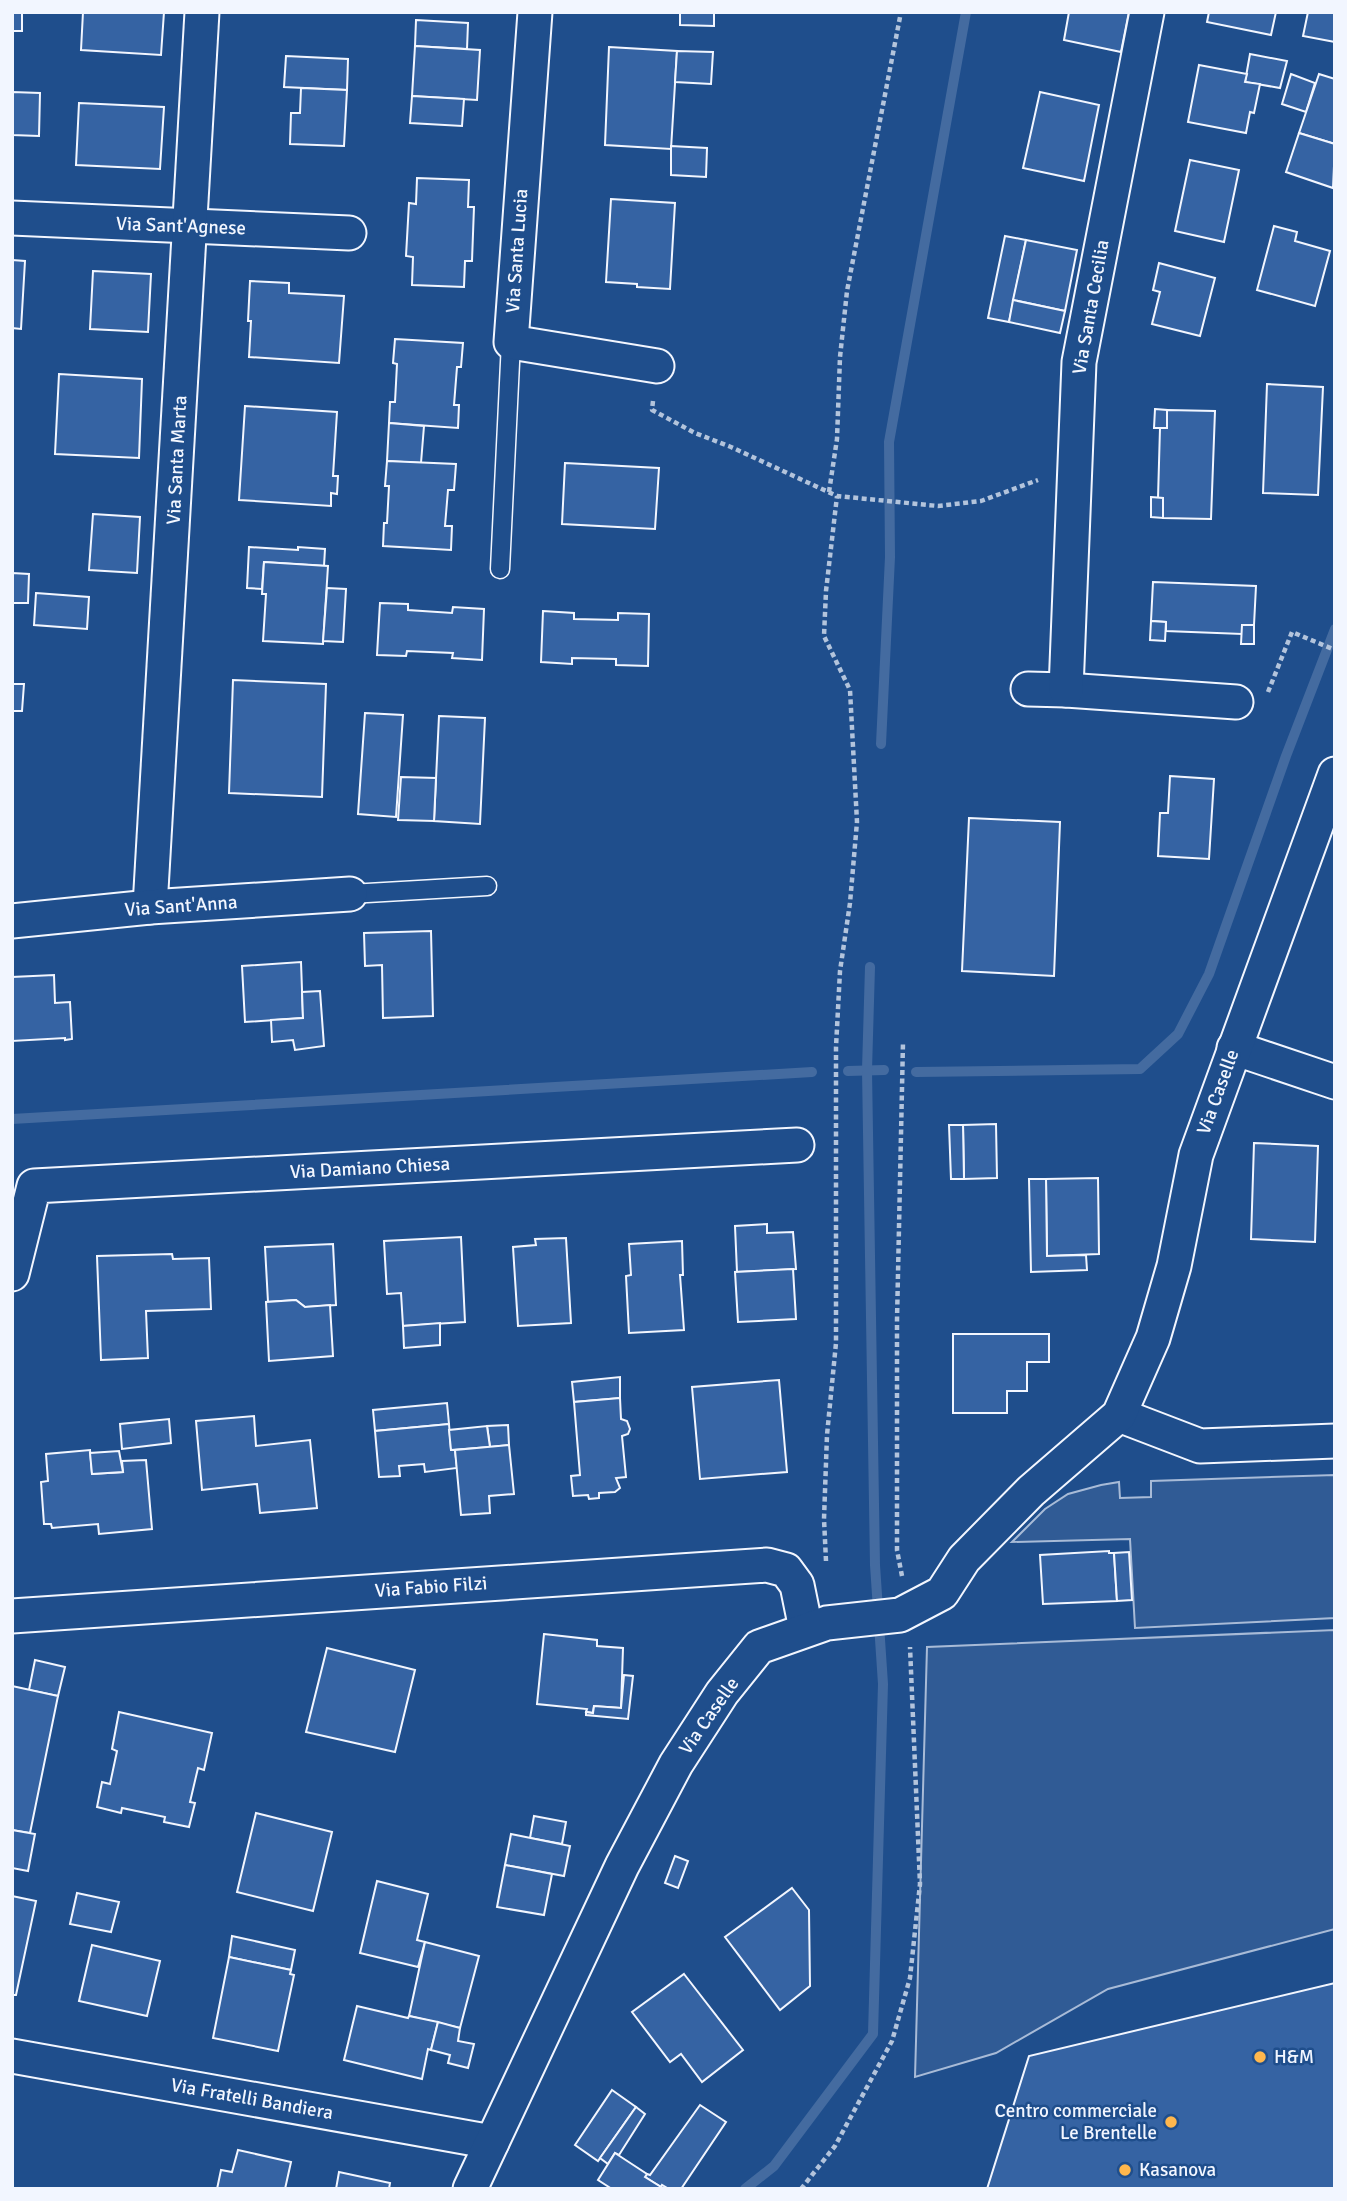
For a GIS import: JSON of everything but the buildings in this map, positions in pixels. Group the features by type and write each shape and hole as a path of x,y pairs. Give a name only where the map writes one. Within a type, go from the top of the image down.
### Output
{"street":[{"name":"Via Santa Marta","path":"150,907 201,12"},
{"name":"Via Santa Lucia","path":"510,342 535,12"},
{"name":"Via Santa Cecilia","path":"1066,690 1079,362 1147,12"},
{"name":"Via Sant'Agnese","path":"12,218 349,233"},
{"path":"510,342 657,366"},
{"path":"1028,689 1237,702"},
{"name":"Via Caselle","path":"470,2189 622,1866 676,1764 722,1693 760,1647 826,1624 904,1613 942,1593 964,1559 1021,1501 1119,1415 1153,1338 1174,1266 1196,1155 1335,774"},
{"name":"Via Sant'Anna","path":"12,921 150,907 350,894"},
{"path":"1234,1048 1335,1082"},
{"name":"Via Damiano Chiesa","path":"12,1274 34,1186 797,1145"},
{"path":"1119,1415 1200,1446 1335,1441"},
{"name":"Via Fabio Filzi","path":"12,1616 766,1564 786,1570 826,1624"},
{"name":"Via Fratelli Bandiera","path":"12,2056 492,2142"}],"lane":[{"path":"500,569 510,342"},
{"path":"350,894 487,886"}],"path":[{"path":"829,492 837,439 840,357 847,291 901,12"},
{"path":"657,366 652,410 695,433 837,496 938,506 981,501 1043,478"},
{"path":"826,1624 827,1435 836,1343 836,1047 840,971 850,903 857,822 850,690 824,636 826,591 837,496"},
{"path":"1237,702 1254,702 1270,691 1292,632 1335,650"},
{"path":"802,2189 835,2146 892,2041 909,1978 920,1884 904,1613 897,1550 897,1320 903,1042"}],"shaded area":[{"path":"1335,1475 1335,1618 1135,1628 1130,1539 1012,1542 1045,1509 1068,1494 1101,1485 1119,1482 1120,1498 1151,1497 1151,1481"},
{"path":"1335,1630 1335,1929 1108,1989 996,2053 915,2077 927,1647"}],"waterway":[{"path":"881,744 890,557 889,442 966,12"},
{"path":"916,1072 1140,1069 1178,1034 1209,974 1286,756 1335,629"},
{"path":"745,2189 774,2166 873,2034 883,1684 875,1565 867,1070 870,967"},
{"path":"848,1071 884,1070"},
{"path":"12,1119 812,1072"}],"place":[{"name":"H&M","path":"1260,2057"},
{"name":"Centro commerciale Le Brentelle","path":"1171,2122"},
{"name":"Kasanova","path":"1125,2170"}]}
